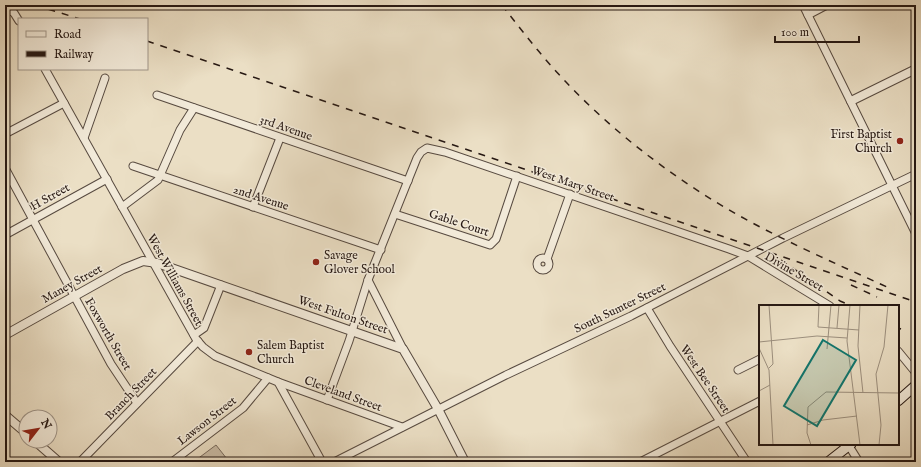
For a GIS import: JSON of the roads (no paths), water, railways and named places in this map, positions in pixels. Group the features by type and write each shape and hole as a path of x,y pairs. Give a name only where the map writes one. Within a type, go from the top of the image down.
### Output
{"main road":[{"path":"900,399 916,385"},
{"path":"828,462 850,445"}],"street":[{"path":"803,5 916,234"},
{"path":"808,15 827,5"},
{"path":"5,7 14,13 18,19"},
{"path":"851,101 916,69"},
{"name":"West Williams Street","path":"46,70 196,338 215,356 278,382"},
{"path":"84,138 105,78"},
{"name":"3rd Avenue","path":"157,95 408,181"},
{"path":"5,134 64,103"},
{"path":"122,207 162,176 180,130 194,108"},
{"path":"253,207 280,138"},
{"name":"West Mary Street","path":"408,181 420,154 427,148 431,148 570,194 748,256"},
{"name":"2nd Avenue","path":"134,166 381,250"},
{"name":"Foxworth Street","path":"5,168 113,369 137,403"},
{"name":"South Sumter Street","path":"334,462 438,409 647,308 748,256 916,174"},
{"name":"Gable Court","path":"395,214 490,245 496,239 517,176"},
{"name":"H Street","path":"5,235 106,179"},
{"path":"327,400 368,280 408,181"},
{"path":"547,259 570,194"},
{"name":"Divine Street","path":"748,256 828,305"},
{"name":"Maney Street","path":"5,335 133,265 143,262 153,262"},
{"name":"West Fulton Street","path":"153,262 403,349"},
{"path":"368,280 403,349 438,409 465,462"},
{"name":"Branch Street","path":"80,462 137,403 204,328 221,285"},
{"name":"West Bee Street","path":"647,308 747,462"},
{"path":"899,352 916,373"},
{"path":"738,370 759,360"},
{"name":"Lawson Street","path":"172,462 243,408 268,378"},
{"path":"278,382 322,462"},
{"name":"Cleveland Street","path":"278,382 402,427"},
{"path":"640,462 759,402"},
{"path":"5,415 18,426"},
{"path":"850,445 858,462"},
{"path":"44,449 59,462"}],"railway":[{"path":"35,5 77,18"},
{"path":"502,5 549,64 585,101 625,137 669,171 692,187 756,225 887,287"},
{"path":"148,41 916,302"},
{"path":"781,260 840,301 850,305"},
{"path":"851,285 877,297"}],"place":[{"name":"First Baptist Church","path":"900,141"},
{"name":"Savage Glover School","path":"316,262"},
{"name":"Salem Baptist Church","path":"249,352"}]}
